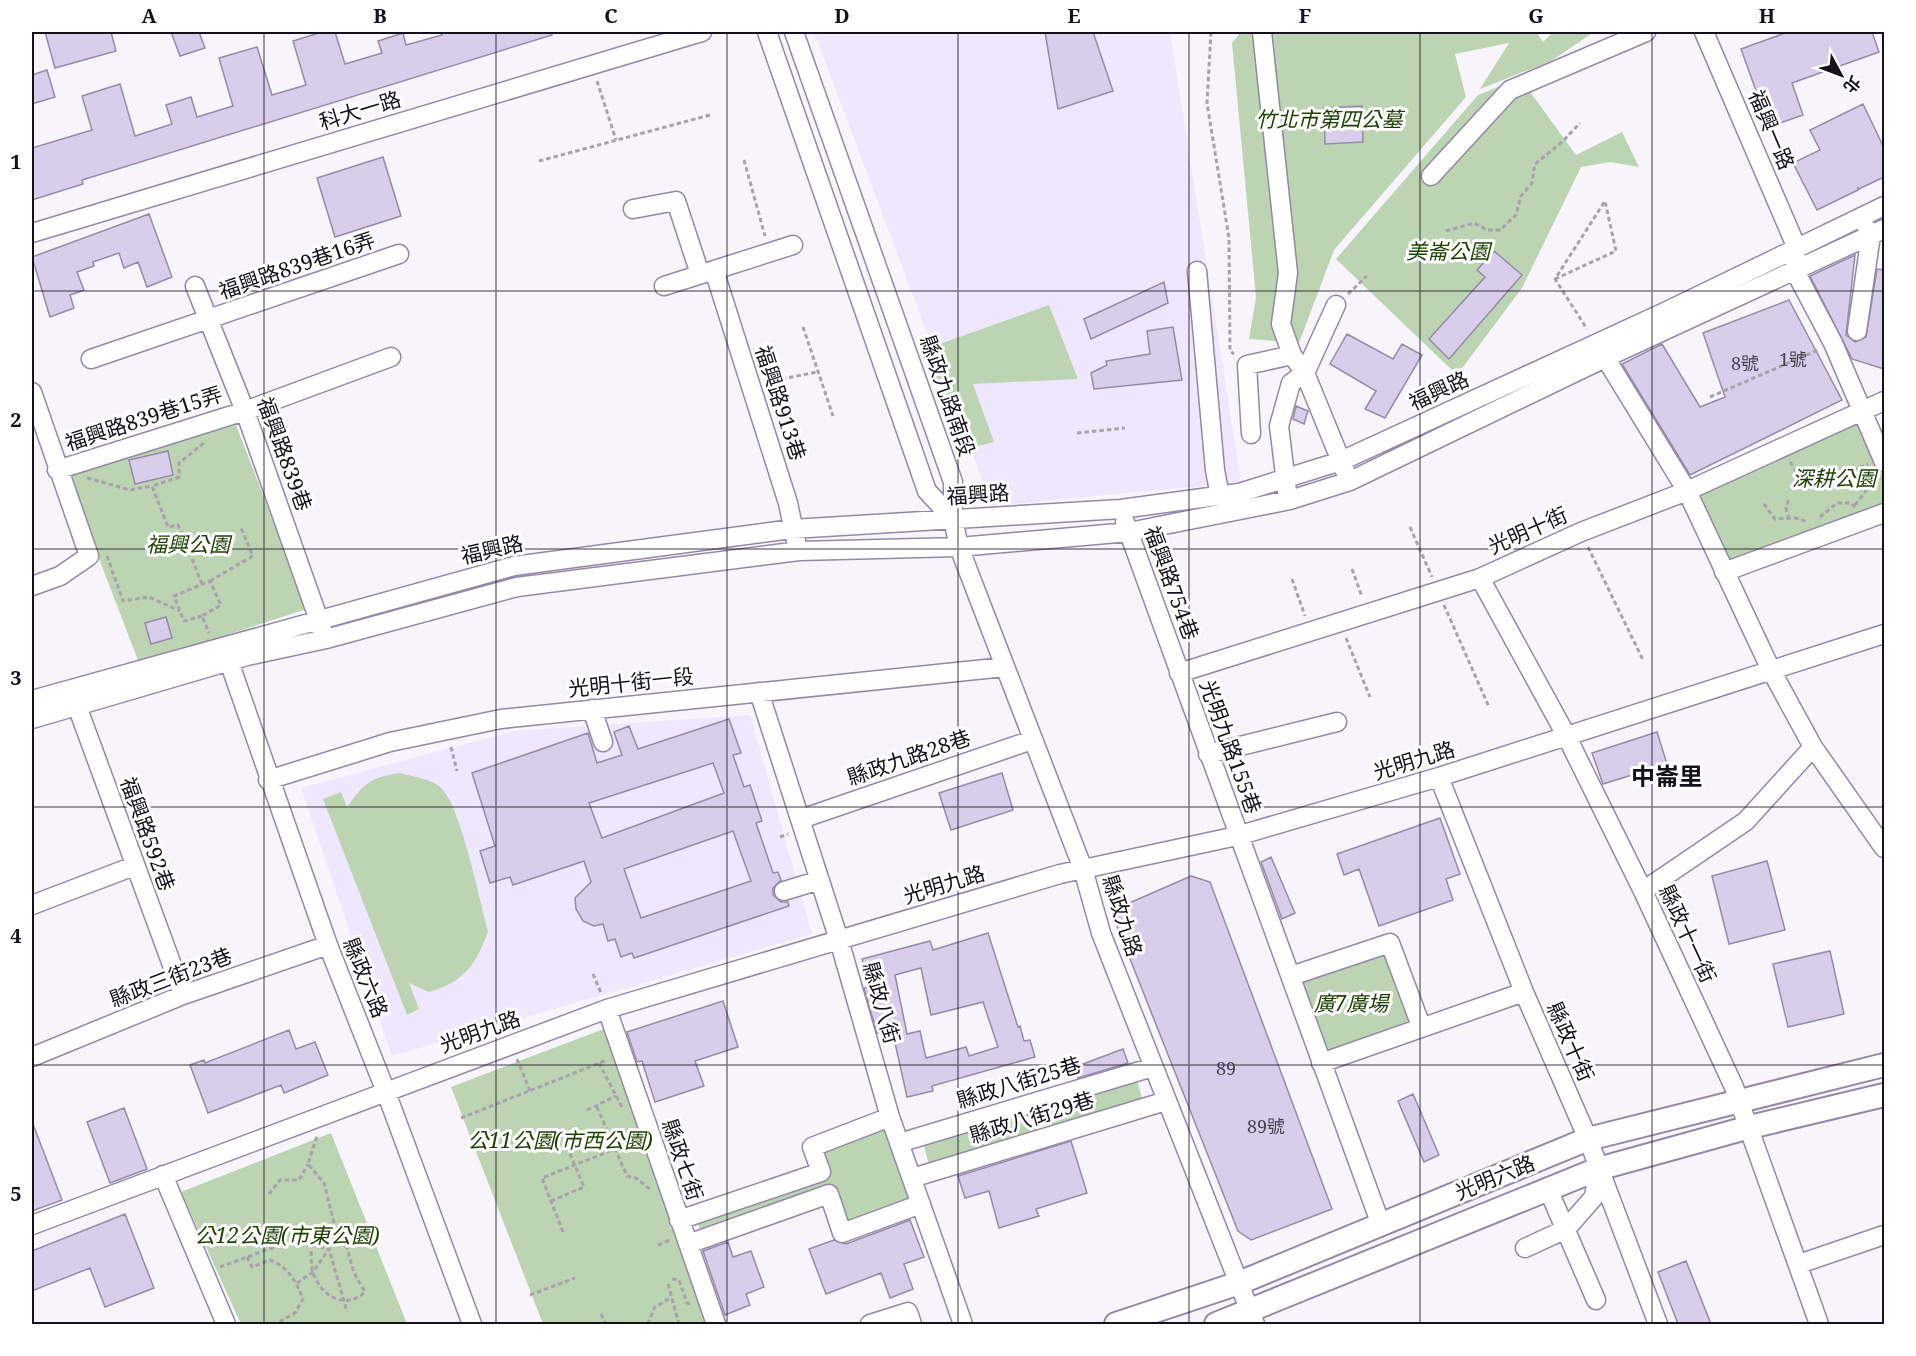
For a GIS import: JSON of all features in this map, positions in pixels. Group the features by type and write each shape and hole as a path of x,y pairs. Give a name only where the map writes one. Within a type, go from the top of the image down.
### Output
{"main road":[{"name":"光明六路","path":"1116,1324 1239,1283 1588,1139 1884,1065"},
{"name":"光明六路","path":"1216,1324 1252,1318 1598,1169 1750,1127 1884,1095"}],"street":[{"name":"科大一路","path":"32,233 702,32"},
{"path":"767,32 927,491 953,519"},
{"name":"縣政九路南段","path":"794,32 953,482 953,519"},
{"path":"1262,32 1288,273 1281,324 1292,355 1305,373 1350,481"},
{"path":"1431,176 1510,90 1646,32"},
{"name":"福興一路","path":"1704,32 1796,246"},
{"name":"福興路913巷","path":"633,209 676,201 707,272 751,385 788,502 798,551"},
{"name":"福興路","path":"220,647 326,639 517,587 798,551 959,547 1129,532 1290,500 1350,481 1601,350 1668,311 1796,246 1884,206"},
{"path":"1857,331 1877,232 1862,216"},
{"name":"福興路","path":"32,719 73,696 220,647 513,566 792,529 1121,509 1220,496 1284,480 1341,461 1601,350 1795,271 1877,232"},
{"path":"664,286 793,245"},
{"path":"1796,246 1795,271 1833,343 1883,459"},
{"name":"福興路839巷16弄","path":"91,359 399,255"},
{"path":"1197,271 1215,470 1220,496"},
{"name":"福興路839巷","path":"195,286 245,411 326,639"},
{"path":"1290,500 1284,480 1279,426 1291,383 1305,373 1336,305"},
{"path":"1601,350 1687,492 1771,670 1814,747 1884,848"},
{"path":"1251,434 1247,365 1292,355"},
{"name":"福興路839巷15弄","path":"57,470 245,411 391,357"},
{"path":"32,392 57,470 89,556 60,576 32,586"},
{"name":"光明十街","path":"1179,673 1480,578 1581,532 1687,492 1884,400"},
{"name":"福興路754巷","path":"1121,509 1179,673"},
{"path":"1724,572 1859,513 1884,513"},
{"name":"縣政九路","path":"953,519 959,547 1083,869 1101,933 1252,1318"},
{"name":"縣政十一街","path":"1480,578 1566,735 1643,891 1739,1101 1819,1324"},
{"name":"光明九路","path":"32,1225 607,1009 1083,869 1237,836 1439,777 1884,634"},
{"name":"縣政六路","path":"220,647 328,945 386,1092 472,1324"},
{"name":"光明十街一段","path":"268,780 390,742 501,719 1005,667"},
{"name":"光明九路155巷","path":"1179,673 1381,1225"},
{"name":"縣政八街","path":"759,692 839,940 890,1117 963,1324"},
{"name":"福興路","path":"32,700 73,696"},
{"name":"福興路592巷","path":"73,696 183,995"},
{"path":"592,710 603,742"},
{"path":"1208,754 1336,722"},
{"name":"縣政九路28巷","path":"801,819 1032,740"},
{"path":"1643,891 1746,821 1814,747"},
{"name":"縣政十街","path":"1439,777 1524,992 1588,1139 1658,1324"},
{"path":"32,905 134,866"},
{"path":"784,891 820,880"},
{"path":"1291,976 1390,943 1421,1026"},
{"name":"縣政三街23巷","path":"32,1057 183,995 328,945"},
{"path":"1321,1063 1421,1026 1524,992"},
{"name":"縣政七街","path":"607,1009 716,1324"},
{"name":"縣政八街25巷","path":"899,1143 1153,1067"},
{"name":"縣政八街29巷","path":"912,1178 1166,1101"},
{"path":"679,1220 821,1172 812,1147 890,1117"},
{"path":"1525,1248 1566,1229 1594,1197 1598,1169"},
{"path":"163,1175 226,1324"},
{"path":"1548,1189 1596,1300"},
{"path":"688,1244 829,1194 842,1233 921,1204"},
{"path":"1799,1264 1884,1235"},
{"path":"870,1324 908,1312 912,1324"}],"path":[{"path":"1211,32 1207,103 1229,238 1230,351 1247,365"},
{"path":"592,64 616,140"},
{"path":"539,161 710,115"},
{"path":"1446,231 1474,223 1487,230 1500,230 1516,215 1521,196 1532,183 1535,164 1562,142 1580,123"},
{"path":"744,160 770,252"},
{"path":"1605,201 1616,251 1555,279 1580,240 1605,201"},
{"path":"1336,305 1367,276"},
{"path":"1555,279 1601,350"},
{"path":"803,327 833,416"},
{"path":"1710,397 1833,343"},
{"path":"751,385 817,372"},
{"path":"1077,434 1125,428"},
{"path":"57,470 130,490 152,486 179,477 178,463 212,437"},
{"path":"1783,448 1794,472 1800,478 1816,483 1883,459"},
{"path":"1764,504 1775,519 1807,522 1821,516 1837,503 1851,503 1859,513 1872,483 1884,477"},
{"path":"152,486 168,527 178,525 202,584"},
{"path":"1789,498 1786,508 1789,519"},
{"path":"1410,527 1489,707"},
{"path":"210,581 221,605 202,616 184,621 174,596 210,581 253,556 241,528"},
{"path":"1581,532 1643,660"},
{"path":"105,552 123,601 149,597 180,611"},
{"path":"1352,569 1367,613"},
{"path":"1292,579 1310,632"},
{"path":"202,616 220,647"},
{"path":"1339,622 1370,697"},
{"path":"450,742 457,771"},
{"path":"511,1045 530,1090"},
{"path":"461,1118 614,1057"},
{"path":"600,1063 615,1096 628,1116"},
{"path":"587,1110 597,1107 633,1086"},
{"path":"597,1107 627,1176 636,1178 656,1194"},
{"path":"269,1194 280,1180 299,1180 308,1164 317,1134 325,1133"},
{"path":"551,1201 584,1187 568,1149"},
{"path":"562,1232 542,1178 615,1149"},
{"path":"308,1164 324,1183 337,1233 347,1248 354,1273 365,1292 356,1300 343,1302 326,1294 313,1272 311,1244"},
{"path":"204,1272 334,1225"},
{"path":"337,1233 349,1233 369,1226"},
{"path":"319,1231 329,1249 347,1312"},
{"path":"293,1240 329,1249"},
{"path":"297,1283 313,1272 329,1249"},
{"path":"247,1257 252,1267 270,1260 283,1265 297,1283 303,1299 295,1313 275,1324"},
{"path":"530,1296 575,1278"},
{"path":"668,1284 680,1324"},
{"path":"648,1324 654,1308 671,1297"},
{"path":"601,1314 606,1324"}],"shaded area":[{"path":"814,32 1170,32 1241,482 992,506"},
{"path":"750,715 812,934 392,1056 301,788 513,731"}],"green space":[{"name":"竹北市第四公墓","path":"1241,32 1536,32 1543,42 1553,32 1594,32 1551,61 1480,89 1509,43 1455,54 1466,97 1334,250 1299,343 1249,339 1256,297 1232,43"},
{"name":"美崙公園","path":"1520,78 1576,155 1622,132 1639,167 1610,162 1581,167 1522,288 1457,375 1336,259 1478,95"},
{"path":"1049,305 1078,379 973,384 994,442 962,450 926,349"},
{"name":"深耕公園","path":"1861,412 1884,462 1884,513 1724,572 1687,492"},
{"name":"福興公園","path":"236,425 307,609 139,663 67,475"},
{"path":"400,773 434,783 443,790 450,801 463,836 488,931 473,963 451,983 429,992 409,983 419,1009 407,1015 323,799 341,792 347,807 369,782"},
{"name":"廣7廣場","path":"1390,943 1421,1026 1321,1063 1291,976"},
{"name":"公11公園(市西公園)","path":"609,1027 711,1324 543,1324 451,1087"},
{"path":"1137,1081 1143,1101 1053,1129 1047,1109"},
{"path":"1032,1110 1039,1135 930,1168 923,1143"},
{"path":"887,1128 912,1202 848,1224 835,1187 701,1233 696,1218 828,1173 821,1151"},
{"name":"公12公園(市東公園)","path":"331,1133 407,1324 241,1324 181,1192"}],"building":[{"path":"45,32 111,32 116,51 55,68"},
{"path":"171,32 199,32 205,48 180,56"},
{"path":"322,32 335,32 345,64 382,53 378,41 403,33 406,45 442,35 441,32 552,32 552,35 82,180 83,184 32,200 32,148 92,130 82,96 120,84 135,136 172,124 166,105 191,97 197,117 233,106 219,58 257,47 272,95 306,85 293,41"},
{"path":"1045,32 1093,32 1113,91 1058,109"},
{"path":"1788,32 1872,32 1879,52 1792,83 1803,115 1769,127 1741,49"},
{"path":"47,70 55,97 32,104 32,75"},
{"path":"1863,104 1884,148 1884,177 1859,189 1858,187 1858,190 1817,210 1793,163 1820,150 1810,130"},
{"path":"1362,106 1363,142 1325,144 1324,108"},
{"path":"383,157 401,216 335,237 317,178"},
{"path":"149,214 172,277 147,287 138,262 124,268 119,253 93,262 94,266 77,272 84,290 70,295 74,308 50,317 32,257"},
{"path":"1494,251 1522,275 1449,359 1429,339 1485,277 1477,270"},
{"path":"1855,255 1846,335 1855,342 1866,337 1877,269 1884,270 1884,369 1852,359 1810,276"},
{"path":"1164,282 1168,303 1091,339 1084,319"},
{"path":"1789,300 1842,400 1690,475 1622,364 1662,344 1700,407 1725,397 1703,333"},
{"path":"1173,327 1182,380 1094,389 1091,373 1107,365 1106,361 1150,354 1147,331"},
{"path":"1347,334 1393,359 1402,344 1422,355 1385,418 1365,409 1376,391 1330,364"},
{"path":"1296,406 1308,411 1304,424 1293,419"},
{"path":"168,451 173,475 135,484 129,460"},
{"path":"166,617 172,638 151,644 145,623"},
{"path":"729,719 741,753 733,755 744,787 750,785 762,821 756,823 773,873 778,872 781,880 773,888 773,895 781,902 788,902 789,906 634,958 632,953 621,957 615,939 608,941 603,924 594,926 583,921 576,909 575,898 591,882 584,861 513,885 510,877 490,883 480,851 495,846 472,773 588,733 597,763 622,755 614,732 629,726 638,749","holes":["713,763 724,793 602,838 589,803","733,831 751,881 641,918 624,869"]},
{"path":"1657,732 1667,764 1603,784 1592,753"},
{"path":"1002,773 1013,810 951,830 939,793"},
{"path":"1440,818 1460,874 1446,879 1453,900 1379,926 1359,869 1344,875 1337,854"},
{"path":"1271,857 1295,913 1282,919 1261,862"},
{"path":"1767,861 1785,930 1729,944 1712,876"},
{"path":"1191,876 1210,882 1332,1209 1251,1240 1238,1231 1111,911"},
{"path":"988,933 1018,1027 1020,1026 1024,1041 1030,1040 1035,1057 932,1086 933,1091 907,1097 892,1029 877,1033 864,988 870,987 862,959 930,941 933,950","holes":["921,968 931,1015 983,1002 998,1047 969,1056 966,1047 926,1058 920,1031 907,1034 895,975"]},
{"path":"1830,951 1844,1014 1788,1027 1773,964"},
{"path":"723,1001 738,1047 695,1061 704,1086 655,1102 642,1061 637,1062 627,1032"},
{"path":"289,1030 296,1049 315,1042 328,1075 284,1093 281,1085 208,1113 190,1065 204,1060 205,1063"},
{"path":"1123,1049 1128,1063 1078,1078 1075,1067"},
{"path":"1413,1094 1439,1155 1424,1162 1398,1101"},
{"path":"124,1108 147,1169 110,1183 87,1122"},
{"path":"32,1125 62,1200 32,1211"},
{"path":"1071,1141 1087,1193 1036,1209 1039,1216 999,1228 989,1191 965,1198 958,1176"},
{"path":"125,1214 154,1288 105,1307 90,1268 32,1291 32,1251"},
{"path":"910,1220 924,1257 904,1264 913,1289 890,1298 881,1273 826,1294 809,1249 834,1240 846,1244"},
{"path":"728,1242 733,1257 751,1251 764,1287 746,1294 750,1305 725,1315 703,1251"},
{"path":"1686,1261 1711,1324 1678,1324 1658,1272"}],"district":[{"name":"中崙里","path":"1667,777"}]}
